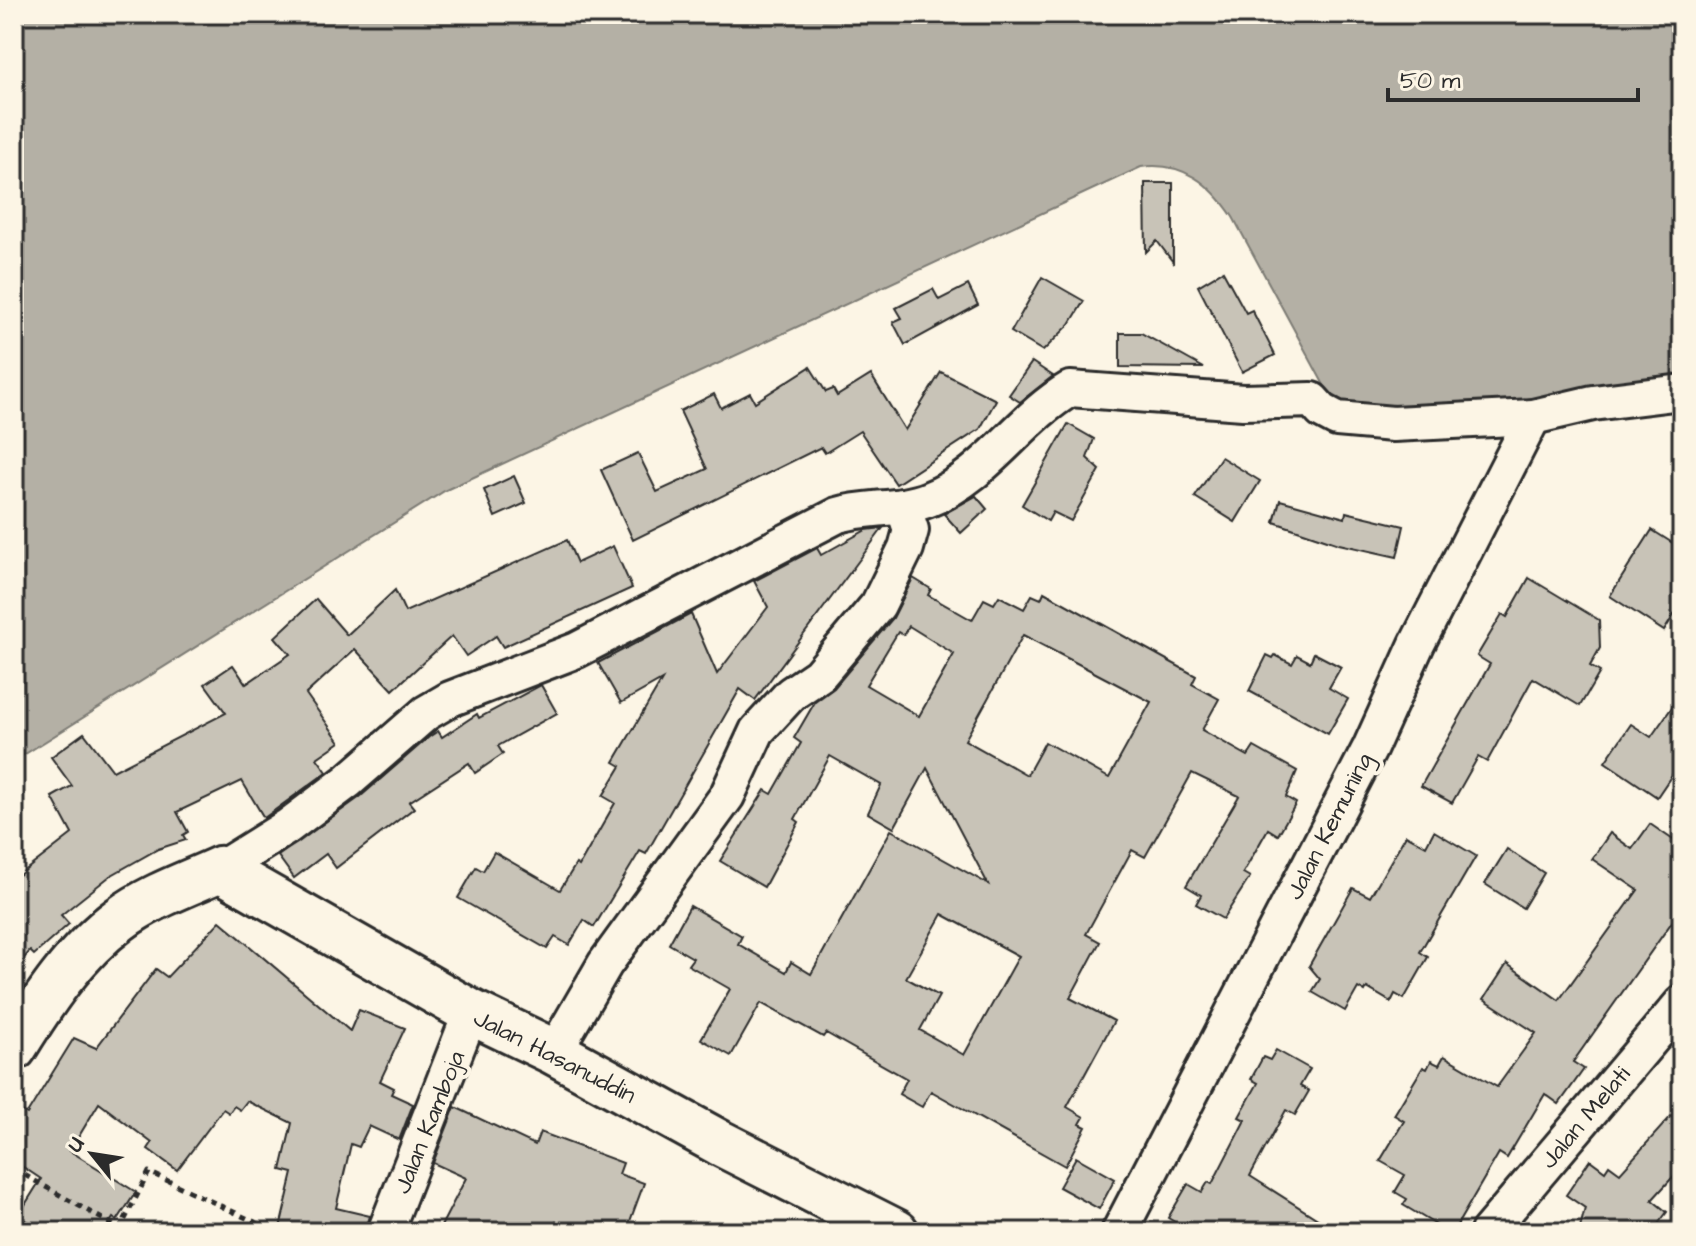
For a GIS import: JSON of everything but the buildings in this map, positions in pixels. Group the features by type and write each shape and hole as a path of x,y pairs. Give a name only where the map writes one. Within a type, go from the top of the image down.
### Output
{"street":[{"path":"14,1048 60,979 112,926 147,903 220,869 299,818 348,781 426,713 450,699 577,650 838,515 862,507 903,506 929,499 992,459 1052,399 1070,389 1268,403 1312,400 1322,411 1337,419 1393,424 1533,417 1593,403 1682,392"},
{"name":"Jalan Kemuning","path":"1119,1232 1370,748 1417,644 1533,417"},
{"path":"554,1052 605,964 727,796 757,731 791,694 819,675 878,605 906,548 911,530 903,506"},
{"name":"Jalan Hasanuddin","path":"220,869 471,1012 554,1052 888,1231"},
{"name":"Jalan Melati","path":"1488,1232 1682,1003"},
{"name":"Jalan Kamboja","path":"385,1232 471,1012"}],"path":[{"path":"14,1169 120,1229 149,1172 276,1232"}],"shaded area":[{"path":"14,14 1682,14 1682,412 1345,415 1331,398 1233,217 1215,194 1183,171 1156,166 1141,167 446,490 14,761"}]}
